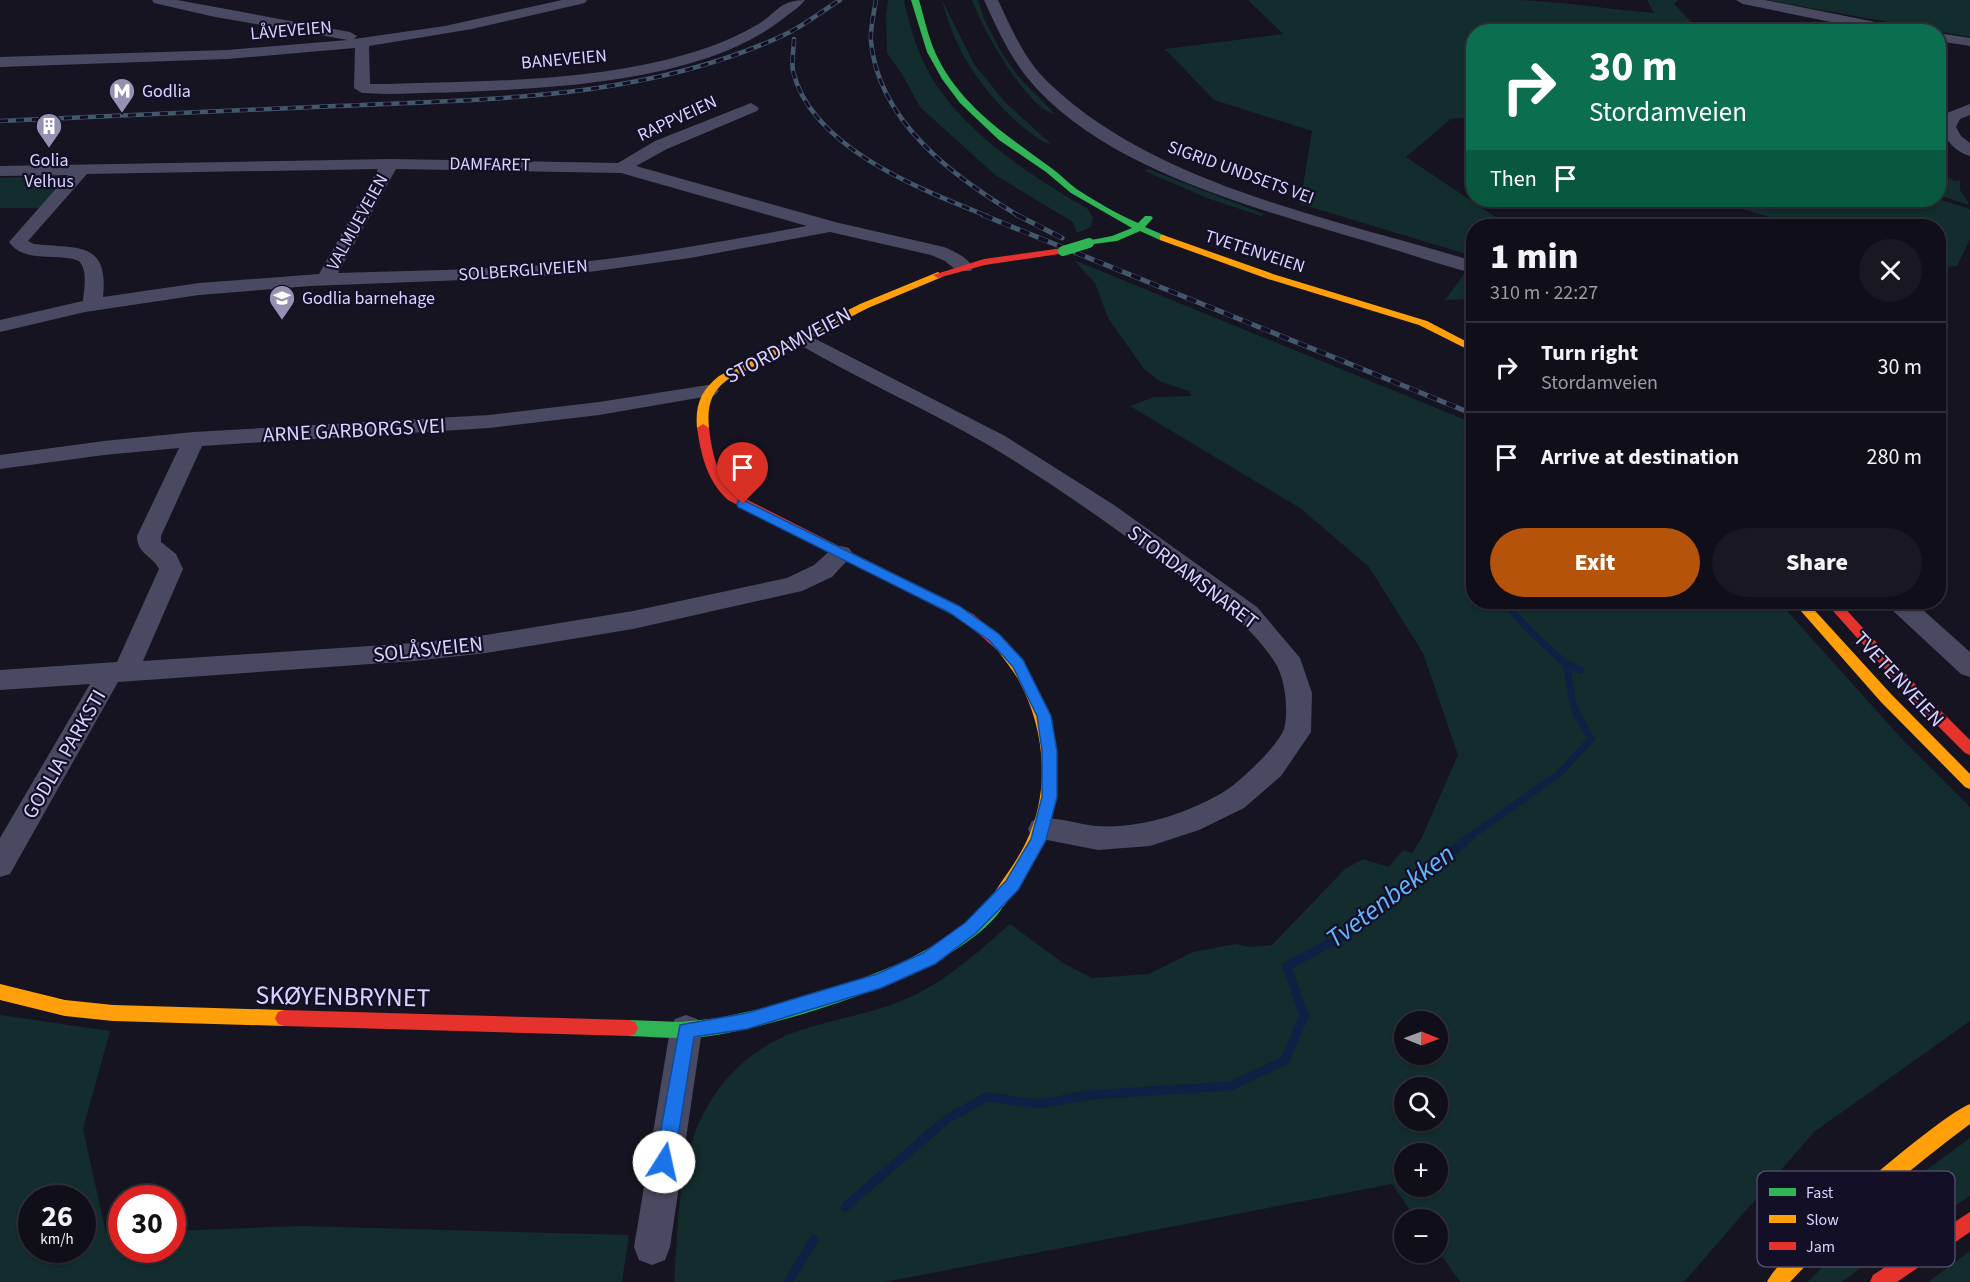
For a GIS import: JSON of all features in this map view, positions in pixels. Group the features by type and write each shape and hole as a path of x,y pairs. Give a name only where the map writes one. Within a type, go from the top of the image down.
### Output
{"main road":[{"name":"TVETENVEIEN","path":"915,0 921,26 931,52 958,95 1002,138 1049,170 1074,191 1139,228 1234,264 1423,323 1466,344"},
{"name":"TVETENVEIEN","path":"1049,170 1106,194"},
{"name":"STORDAMVEIEN","path":"1095,241 1122,220 1144,212"},
{"path":"1144,212 1165,222"},
{"path":"1139,228 1148,219 1144,212"},
{"name":"STORDAMVEIEN","path":"686,1030 747,1021 881,981 929,958 971,928 1006,892 1028,860 1047,813 1051,780 1048,732 1037,699 1018,664 994,638 968,617 743,504 723,488 712,468 702,420 702,405 708,391 731,373 893,292 964,267 1063,251 1095,241 1128,235 1139,228"},
{"name":"TVETENVEIEN","path":"1194,234 1248,255 1429,311"},
{"name":"TVETENVEIEN","path":"1459,326 1457,333 1466,344"},
{"name":"TVETENVEIEN","path":"1806,609 1886,698 1970,783"},
{"name":"TVETENVEIEN","path":"1839,609 1970,749"},
{"name":"SKØYENBRYNET","path":"0,992 65,1008 113,1013 686,1030"},
{"path":"1894,1171 1970,1113"},
{"path":"1955,1231 1970,1221"},
{"path":"1777,1282 1792,1267"},
{"path":"1880,1282 1901,1267"}],"street":[{"path":"159,0 215,13 353,36 363,43"},
{"name":"LÅVEVEIEN","path":"0,62 226,55 363,43 475,24 580,0"},
{"name":"BANEVEIEN","path":"363,43 361,86 369,89 578,79 637,70 719,48 762,28 798,0"},
{"name":"SIGRID UNDSETS VEI","path":"991,0 1006,36 1037,80 1082,119 1125,146 1178,172 1237,195 1466,265"},
{"path":"1743,0 1864,24"},
{"path":"1946,38 1970,42"},
{"name":"RAPPVEIEN","path":"621,168 661,145 751,108"},
{"path":"1970,109 1953,116 1948,127 1954,139 1970,151"},
{"name":"DAMFARET","path":"0,171 390,164 621,168 653,175 831,227 937,251 952,257 964,267"},
{"name":"VALMUEVEIEN","path":"325,280 390,164"},
{"path":"82,168 18,242 24,248 63,252 86,258 92,263 94,273 92,305"},
{"name":"SOLBERGLIVEIEN","path":"0,326 92,305 163,293 325,280 509,273 616,264 831,227"},
{"name":"STORDAMSNARET","path":"802,338 844,363 997,441 1106,510 1248,613 1287,658 1299,693 1297,732 1271,768 1234,800 1180,826 1150,834 1098,838 1042,829"},
{"name":"ARNE GARBORGS VEI","path":"0,462 82,449 194,439 466,424 617,407 708,391"},
{"name":"GODLIA PARKSTI","path":"0,865 64,756 117,674 163,593 171,569 167,560 149,545 149,536 194,439"},
{"name":"SOLÅSVEIEN","path":"0,680 117,674 414,652 486,644 611,624 793,585 823,571 841,554"},
{"path":"1907,609 1970,667"},
{"path":"652,1247 686,1030"}],"green space":[{"path":"888,0 904,0 913,36 923,61 940,91 957,111 976,131 1020,166 1088,209 1093,218 1091,227 1077,233 1073,222 995,175 920,107 902,74 887,53"},
{"path":"942,0 974,64 1004,101 1051,144 1024,128 983,86 963,54"},
{"path":"972,0 978,0 984,19 1002,53 1018,76 1055,114 1044,109 1031,98 1019,83 995,47"},
{"path":"1248,0 1520,0 1654,13 1647,0 1678,0 1674,4 1693,24 1466,24 1466,118 1451,119 1406,157 1466,197 1466,207 1481,207 1499,219 1466,219 1466,254 1300,204 1312,131 1214,100 1165,49 1283,34"},
{"path":"1767,0 1970,0 1970,37 1946,33 1946,24 1899,24"},
{"path":"1148,169 1264,214 1261,216 1207,198 1145,171"},
{"path":"59,175 66,178 44,208 0,208 0,178"},
{"path":"1946,176 1954,181 1960,180 1960,190 1970,205 1946,198"},
{"path":"1946,202 1970,209 1970,239 1957,266 1946,267 1946,219 1776,219 1743,209 1745,207 1946,207"},
{"path":"1074,260 1466,420 1466,431 1463,434 1466,435 1466,609 1785,609 1902,739 1970,807 1970,1021 1814,1132 1780,1171 1757,1171 1757,1198 1684,1282 1460,1282 1447,1263 1448,1209 1409,1209 1401,1197 1448,1197 1448,1143 1394,1143 1394,1187 1392,1184 885,1282 674,1282 681,1191 693,1138 700,1120 721,1087 747,1059 763,1048 780,1038 812,1026 872,1011 915,995 953,971 1010,924 1063,963 1092,978 1149,974 1193,952 1236,944 1250,947 1272,945 1345,869 1363,859 1389,867 1403,850 1412,853 1422,837 1458,755 1423,653 1369,567 1300,508 1130,406 1154,397 1191,396 1189,391 1161,382 1144,369 1108,318 1095,283"},
{"path":"1464,274 1466,275 1466,299 1445,300"},
{"path":"0,1015 110,1031 83,1129 95,1185 18,1185 18,1263 96,1263 96,1188 106,1233 108,1233 108,1263 186,1263 186,1230 301,1226 629,1235 622,1282 0,1282"},
{"path":"1970,1138 1970,1196 1955,1206 1955,1171 1925,1171"},
{"path":"1970,1251 1970,1282 1928,1282 1948,1267 1955,1267 1955,1262"},
{"path":"1822,1267 1862,1267 1842,1282 1808,1282"}],"waterway":[{"name":"Tvetenbekken","path":"1510,609 1531,632 1566,664"},
{"name":"Tvetenbekken","path":"1467,839 1560,773 1591,739 1574,708 1566,664"},
{"path":"1566,664 1580,670"},
{"name":"Tvetenbekken","path":"845,1207 947,1119 987,1097 1039,1104 1089,1095 1231,1086 1285,1060 1304,1016 1287,966 1347,934 1469,838"},
{"name":"Tvetenbekken","path":"788,1282 814,1240"}],"railway":[{"path":"0,121 508,98 622,84 678,72 733,56 786,34 840,0"},
{"path":"876,0 871,41 877,70 888,97 904,122 946,165 970,184 1019,216"},
{"path":"794,39 793,71 804,98 822,122 845,144 872,163 902,179 987,216"},
{"path":"983,215 1466,411"},
{"path":"1017,215 1062,238"}],"traffic: fast":[{"path":"915,0 931,52 946,79 963,101 1002,138 1049,170 1074,191 1122,220 1163,238"},
{"path":"1089,243 1114,239 1129,233 1136,230 1148,218"},
{"path":"1063,251 1089,243"},
{"path":"629,1028 681,1030 719,1026 764,1016 835,995 886,977 935,954 958,939 998,901"}],"traffic: slow":[{"path":"1163,238 1272,277 1423,323 1466,345"},
{"path":"703,428 702,413 705,400 711,388 723,378 864,306 938,275"},
{"path":"1806,609 1886,698 1970,783"},
{"path":"998,901 1020,871 1035,839 1045,807 1050,774 1047,741 1039,708 1024,676 1002,646"},
{"path":"0,992 65,1008 113,1013 284,1018"},
{"path":"1896,1171 1970,1113"},
{"path":"1777,1282 1791,1267"}],"traffic: jam":[{"path":"938,275 984,262 1063,251"},
{"path":"703,428 708,456 715,475 725,491 732,497 968,617 1002,646"},
{"path":"1838,609 1921,700 1970,749"},
{"path":"284,1018 629,1028"},
{"path":"1955,1231 1970,1221"},
{"path":"1880,1282 1902,1267"}],"place":[{"name":"Godlia","path":"122,114"},
{"name":"Golia Velhus","path":"49,149"},
{"name":"Godlia barnehage","path":"282,321"}],"route":[{"path":"664,1162 686,1030 729,1026 881,981 907,970 951,944 992,908 1012,885 1038,840 1047,813 1049,797 1050,751 1044,716 1030,683 1018,664 994,638 955,609 743,504"}]}
